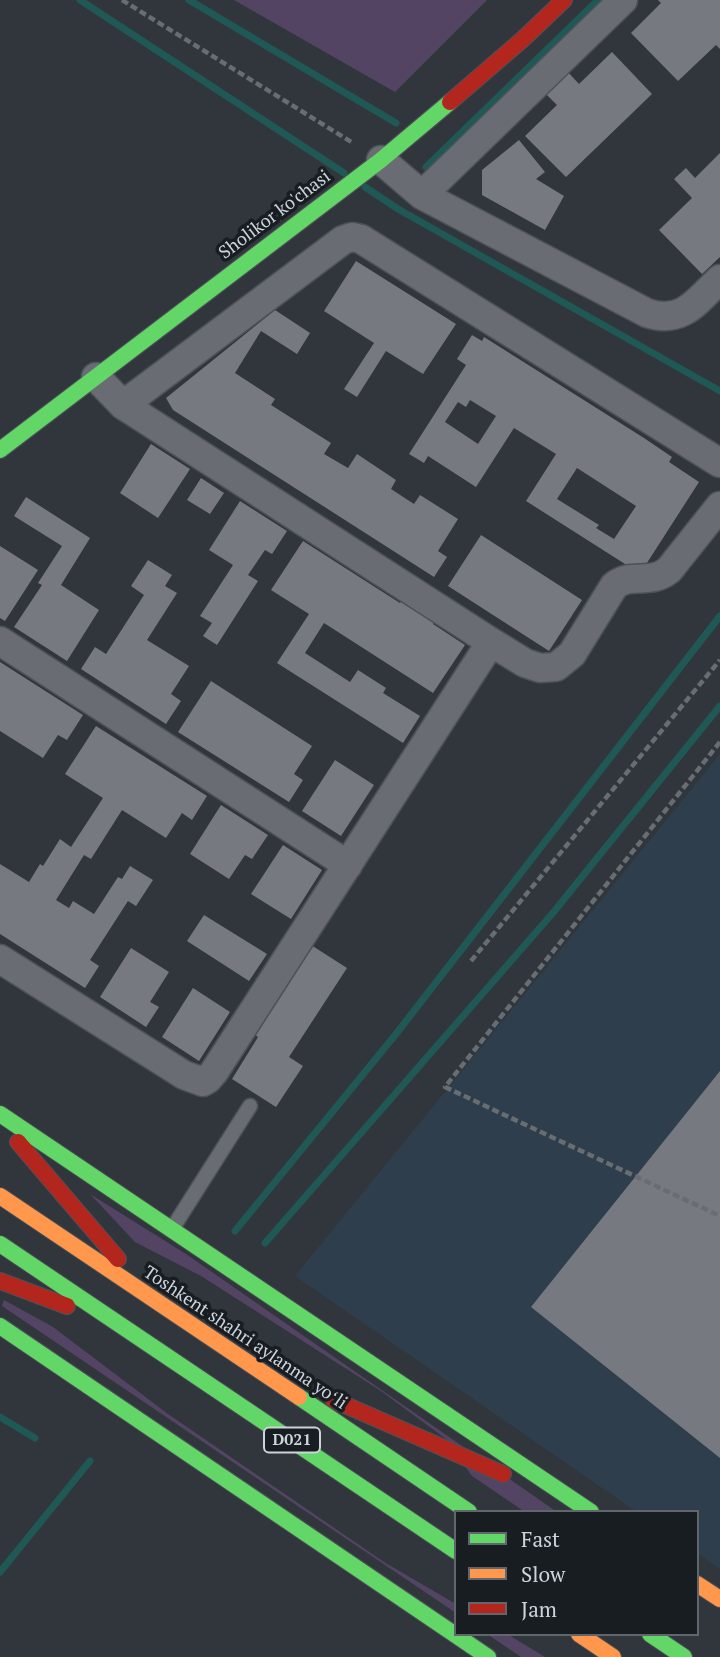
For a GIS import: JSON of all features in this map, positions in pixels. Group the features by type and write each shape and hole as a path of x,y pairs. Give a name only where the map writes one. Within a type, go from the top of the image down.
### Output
{"main road":[{"name":"Sholikor ko'chasi","path":"0,450 379,161 523,39 564,0"},
{"path":"0,1114 587,1510"},
{"path":"0,1121 148,1295"},
{"name":"Toshkent shahri aylanma yoʻli","path":"0,1196 466,1510"},
{"name":"D021","path":"0,1244 454,1550"},
{"path":"0,1281 129,1330"},
{"path":"0,1326 454,1634"},
{"path":"245,1361 585,1510"},
{"path":"699,1585 720,1599"},
{"path":"457,1636 488,1657"},
{"path":"582,1636 613,1657"},
{"path":"653,1636 684,1657"}],"street":[{"path":"422,195 623,0"},
{"path":"379,161 422,195 658,317 686,312 720,279"},
{"path":"123,405 343,240 356,238 720,463"},
{"path":"96,377 123,405 491,642 525,663 540,668 556,667 572,654 619,581 654,578 669,570 720,506"},
{"path":"0,640 348,865"},
{"path":"0,959 184,1075 203,1082 208,1080 491,642"}],"lane":[{"path":"172,1230 250,1106"}],"path":[{"path":"122,0 379,161"},
{"path":"471,961 720,660"},
{"path":"720,742 445,1087 720,1216"}],"shaded area":[{"path":"234,0 487,0 395,92"},
{"path":"720,754 720,1569 699,1554 699,1510 634,1510 295,1276"},
{"path":"90,1194 186,1254 554,1510 522,1510 472,1476 446,1439 381,1391 201,1276 135,1242"},
{"path":"4,1300 53,1327 168,1414 384,1562 454,1603 454,1612 2,1306"},
{"path":"490,1636 510,1636 545,1657 521,1657"}],"building":[{"path":"658,0 720,0 720,49 716,45 678,81 631,33 661,3"},
{"path":"612,52 652,94 566,177 525,136 557,105 544,92 566,70 579,84"},
{"path":"519,140 545,172 536,179 564,196 545,230 482,195 482,170"},
{"path":"720,153 720,257 702,274 659,230 692,198 674,179 686,168 695,178"},
{"path":"356,261 456,324 423,374 386,351 357,397 344,389 374,343 324,311"},
{"path":"275,310 310,333 297,354 261,331 235,373 275,399 271,405 331,443 324,454 348,468 357,454 396,480 391,489 414,504 420,495 458,519 438,551 447,557 434,577 173,410 166,398"},
{"path":"472,335 482,341 484,337 644,438 672,457 669,462 699,482 645,566 625,564 526,501 556,454 514,428 476,487 428,456 424,463 409,454 466,365 457,359","holes":["470,400 496,416 478,444 445,422 458,402 466,407","577,468 636,506 614,539 596,528 599,525 557,499"]},
{"path":"151,444 190,469 158,518 120,493"},
{"path":"201,478 224,493 210,514 187,500"},
{"path":"26,497 90,538 61,585 99,610 67,661 14,627 42,585 38,583 62,546 14,516"},
{"path":"240,501 287,531 272,554 265,550 248,575 258,581 217,645 203,636 212,623 200,616 233,565 209,550"},
{"path":"481,535 582,600 549,651 448,586"},
{"path":"303,541 400,603 404,598 436,619 433,624 465,645 433,693 324,623 305,653 350,682 358,670 386,688 383,693 420,716 403,743 277,663 309,614 271,590"},
{"path":"0,546 38,570 5,621 0,618"},
{"path":"148,560 172,575 165,586 177,593 147,640 189,666 171,694 181,701 166,724 81,669 95,647 106,654 144,595 131,586"},
{"path":"0,662 83,715 67,740 58,735 43,758 0,731"},
{"path":"211,681 312,746 294,774 303,780 289,802 178,732"},
{"path":"96,726 207,796 192,820 182,813 166,838 122,810 91,859 84,855 56,900 69,908 73,901 94,914 118,877 122,879 130,866 153,880 136,906 128,901 90,960 99,966 85,988 0,934 0,864 29,882 60,839 71,847 103,798 65,774"},
{"path":"335,760 374,785 341,836 302,811"},
{"path":"221,805 268,835 252,859 245,855 229,879 190,854"},
{"path":"283,845 322,870 291,919 251,894"},
{"path":"204,915 267,954 249,981 187,941"},
{"path":"311,945 347,968 289,1057 303,1066 276,1107 232,1079 258,1037 254,1034"},
{"path":"131,948 169,972 150,1002 159,1007 146,1027 100,997"},
{"path":"193,988 230,1012 199,1061 162,1037"},
{"path":"720,1071 720,1458 531,1307"}],"waterway":[{"path":"80,0 344,173"},
{"path":"189,0 396,123"},
{"path":"426,167 598,0"},
{"path":"365,187 398,209 720,391"},
{"path":"235,1231 396,1034 720,616"},
{"path":"265,1243 552,914 720,706"},
{"path":"0,1417 35,1438"},
{"path":"0,1572 90,1461"}],"traffic: fast":[{"path":"0,450 381,160 450,102"},
{"path":"0,1114 588,1510"},
{"path":"0,1244 454,1550"},
{"path":"0,1326 454,1634"},
{"path":"299,1397 466,1510"},
{"path":"457,1636 488,1657"},
{"path":"653,1636 684,1657"}],"traffic: slow":[{"path":"0,1196 299,1397"},
{"path":"699,1585 720,1599"},
{"path":"582,1636 613,1657"}],"traffic: jam":[{"path":"450,102 564,0"},
{"path":"18,1142 118,1259"},
{"path":"0,1281 67,1306"},
{"path":"334,1400 503,1474"}]}
